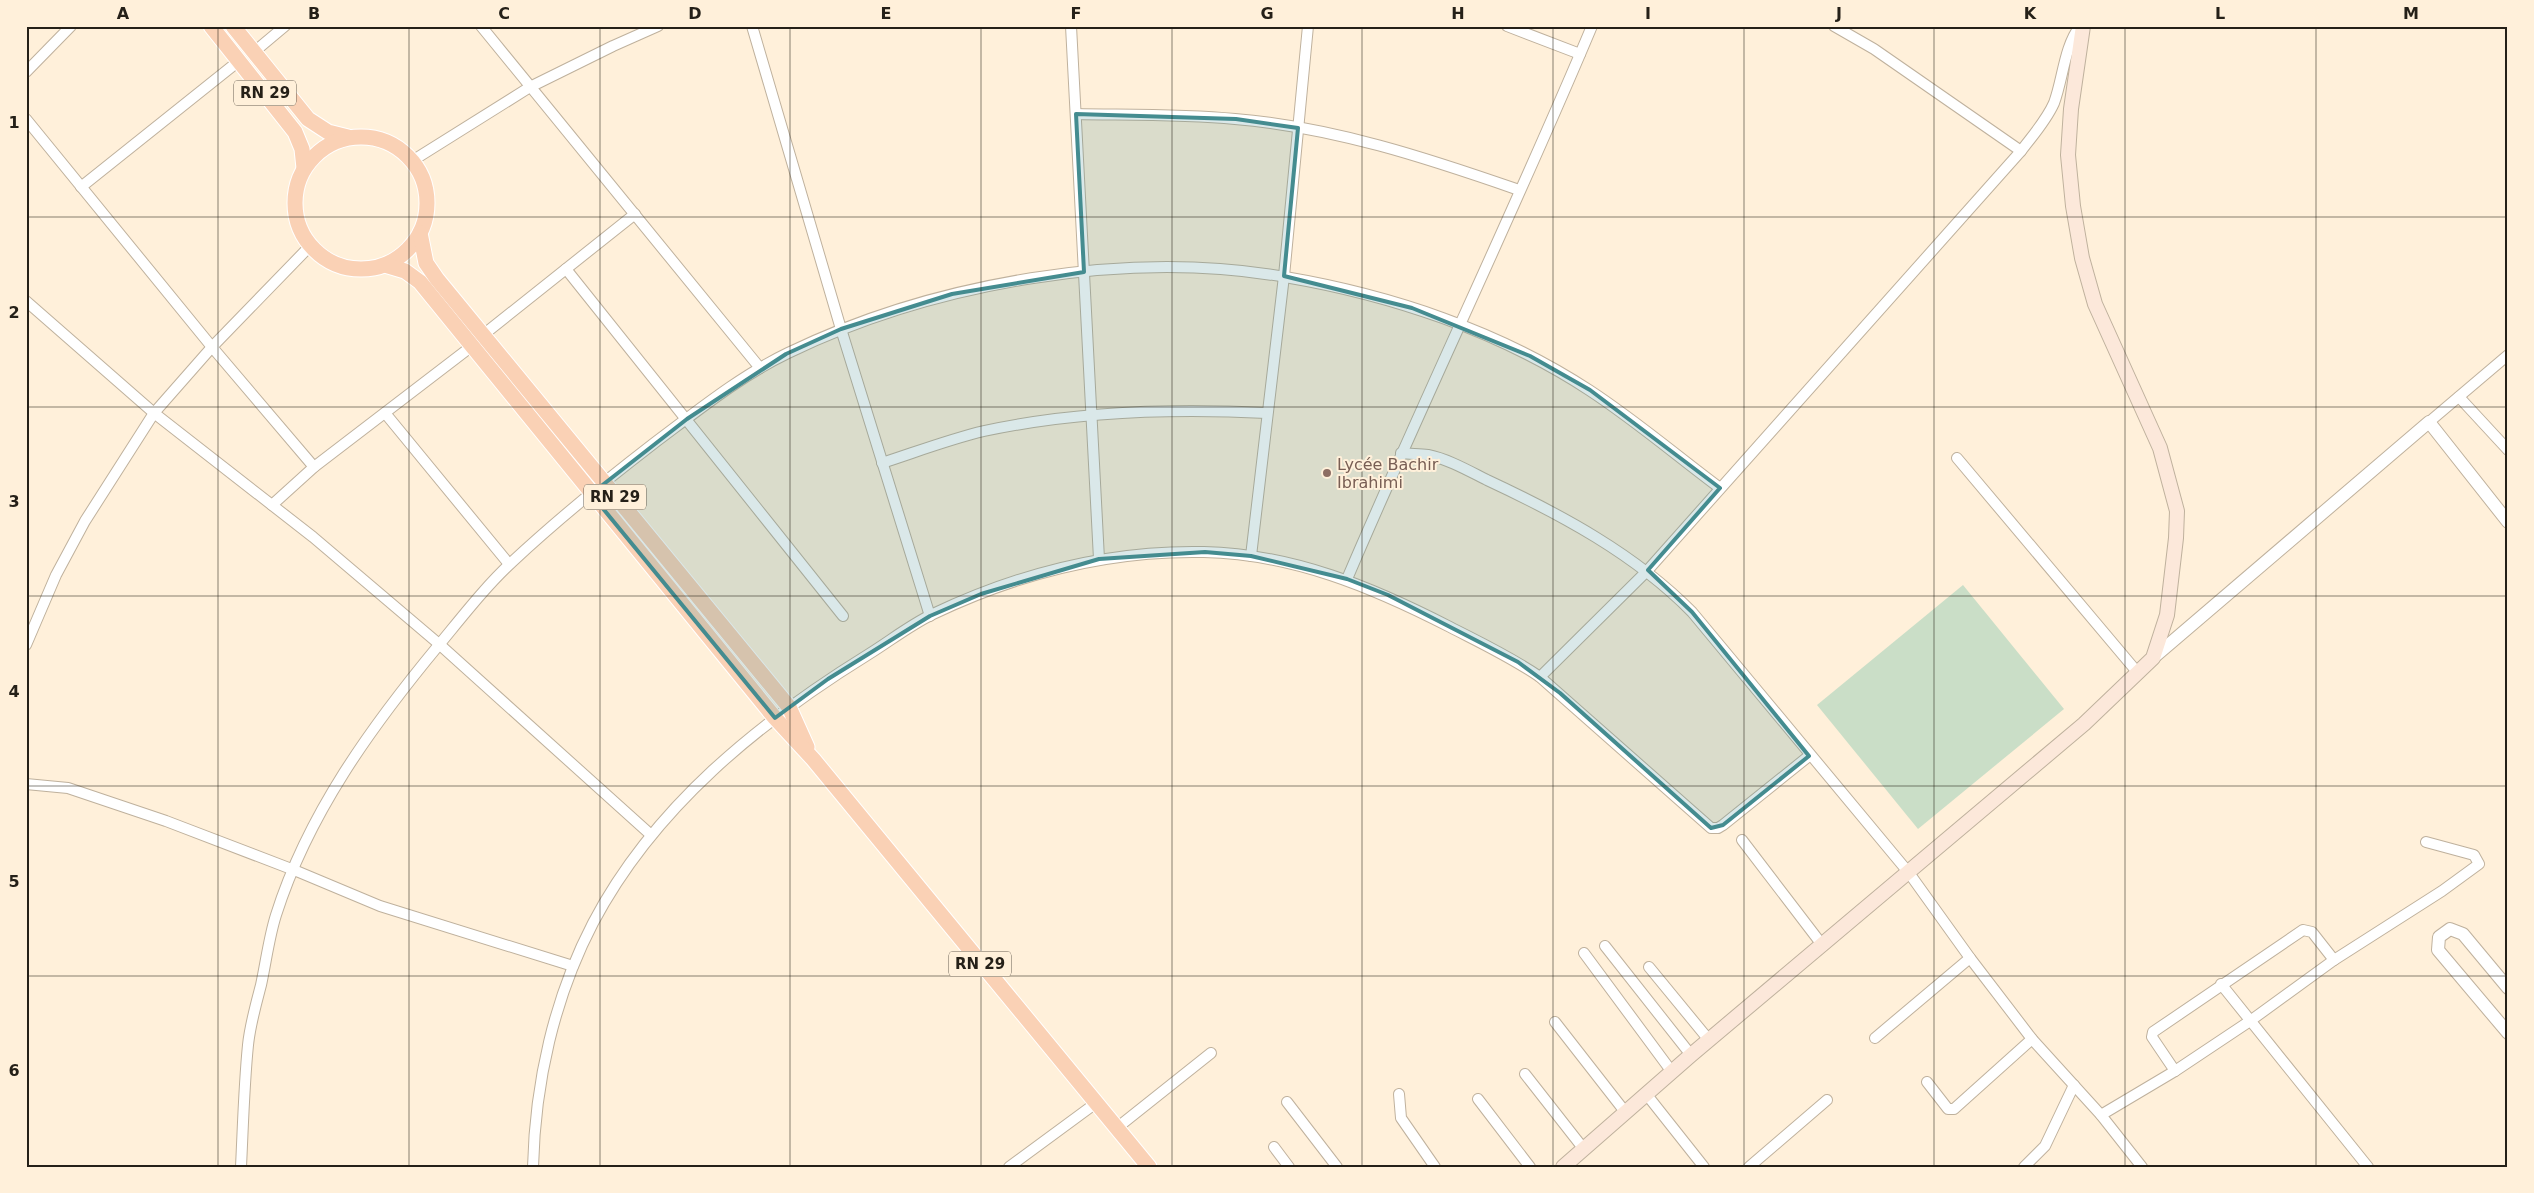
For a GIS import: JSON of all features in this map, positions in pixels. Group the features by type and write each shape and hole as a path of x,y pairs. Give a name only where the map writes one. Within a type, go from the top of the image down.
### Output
{"main road":[{"name":"RN 29","path":"211,26 240,60 295,132 302,149 304,168"},
{"name":"RN 29","path":"233,26 314,124 328,132 352,137"},
{"path":"1571,1164 1583,1148 1626,1113 1691,1054 1823,946 2084,724 2153,658 2166,616 2176,538 2177,511 2160,448 2094,304 2082,258 2072,206 2068,155 2071,109 2081,26"},
{"path":"352,137 374,138 395,146 412,161 421,175 426,191 426,217 420,233 409,249 385,265 358,270 340,266 324,258 310,246 300,230 294,203 296,185 304,168 321,149 336,141 352,137"},
{"name":"RN 29","path":"420,233 426,263 603,482 789,707 813,759"},
{"name":"RN 29","path":"385,265 405,271 420,282 775,718 813,759 1149,1167"}],"street":[{"path":"26,72 71,26"},
{"path":"254,52 286,26"},
{"path":"481,26 760,368"},
{"path":"412,161 530,88 613,46 658,26"},
{"path":"752,26 841,329 930,616"},
{"path":"1071,26 1099,559"},
{"path":"1252,556 1284,276 1308,26"},
{"path":"1507,26 1580,54"},
{"path":"1347,579 1401,453 1461,325 1592,26"},
{"path":"1834,26 1874,49 2021,150"},
{"path":"1540,677 1647,571 2041,126 2051,108 2072,40 2081,26"},
{"path":"81,187 240,60"},
{"path":"1076,114 1236,119 1298,128 1419,156 1519,190"},
{"path":"26,119 212,347 314,467"},
{"path":"483,335 635,214"},
{"path":"26,646 56,575 85,521 154,413 212,347 310,246"},
{"path":"241,1167 248,1041 276,916 304,844 345,769 402,689 509,564 603,482 686,419 760,368 841,329 894,310 952,294 994,285 1084,272 1176,268 1284,276 1367,295 1461,325 1530,356 1590,390 1720,488"},
{"path":"566,269 843,616"},
{"path":"26,301 154,413 272,505 439,644 650,834"},
{"path":"272,505 314,467 472,346"},
{"path":"2153,658 2508,355"},
{"path":"2459,397 2508,450"},
{"path":"882,463 982,432 1092,414 1194,410 1267,413"},
{"path":"385,413 509,564"},
{"path":"2428,422 2508,522"},
{"path":"1401,453 1429,456 1508,490 1569,523 1647,571 1692,612 1909,873 1970,958 2032,1039 2101,1115 2142,1167"},
{"path":"1956,458 2138,673"},
{"path":"533,1167 534,1128 540,1083 553,1028 573,966 594,921 650,834 716,767 789,707 828,679 930,616 1025,578 1099,559 1158,553 1205,552 1252,556 1347,579 1396,600 1518,662 1540,677 1711,828 1718,828 1724,825 1810,756"},
{"path":"26,784 68,788 166,821 294,870 380,906 573,966"},
{"path":"1742,840 1823,946"},
{"path":"2101,1115 2175,1071 2250,1021 2334,960 2442,891 2479,864 2474,855 2426,842"},
{"path":"2506,1028 2438,950 2439,937 2450,929 2463,934 2508,988"},
{"path":"2175,1071 2152,1037 2153,1032 2220,984 2303,930 2312,932 2334,960"},
{"path":"1605,946 1691,1054"},
{"path":"1584,953 1672,1072"},
{"path":"1876,1038 1970,958"},
{"path":"1649,968 1709,1040"},
{"path":"2220,984 2368,1167"},
{"path":"1555,1022 1626,1113"},
{"path":"1927,1082 1943,1105 1948,1109 1954,1109 2032,1039"},
{"path":"1118,1127 1211,1053"},
{"path":"1525,1074 1583,1148"},
{"path":"2024,1167 2044,1146 2074,1085"},
{"path":"1399,1094 1401,1118 1435,1167"},
{"path":"1646,1095 1704,1167"},
{"path":"1478,1098 1530,1167"},
{"path":"1749,1167 1827,1100"},
{"path":"1287,1102 1338,1167"},
{"path":"1009,1167 1096,1103"},
{"path":"1274,1147 1288,1167"}],"highlighted area":[{"path":"1076,114 1236,119 1298,128 1284,276 1412,308 1530,356 1590,390 1720,488 1648,570 1692,612 1809,756 1723,825 1711,828 1560,693 1518,662 1388,595 1347,579 1251,556 1205,552 1099,559 981,594 930,616 828,679 775,718 591,494 687,419 786,354 841,329 952,294 1084,272"}],"green space":[{"path":"1963,585 2064,709 1918,829 1817,705"}],"place":[{"name":"Lycée Bachir Ibrahimi","path":"1327,473"}]}
